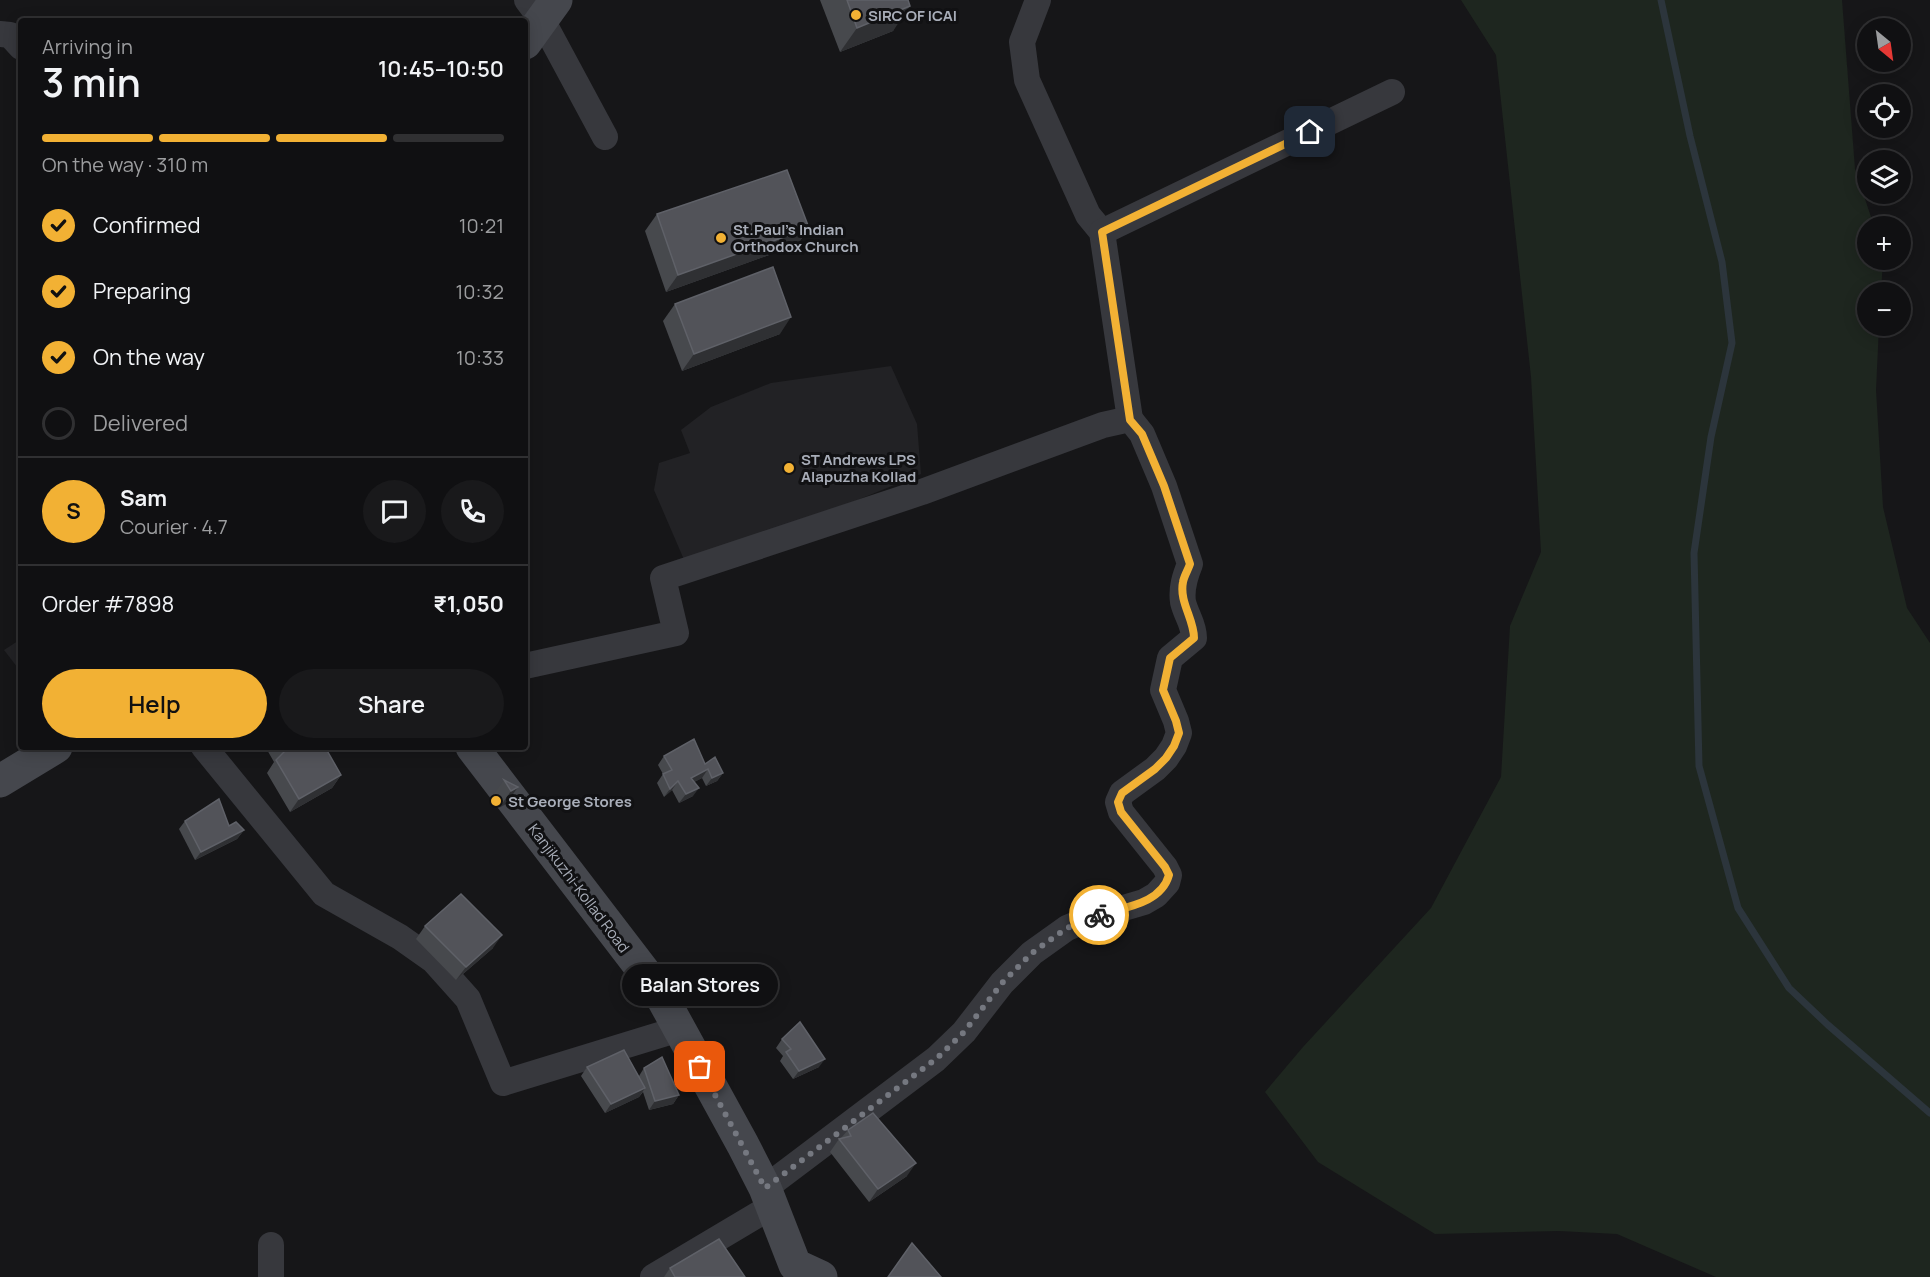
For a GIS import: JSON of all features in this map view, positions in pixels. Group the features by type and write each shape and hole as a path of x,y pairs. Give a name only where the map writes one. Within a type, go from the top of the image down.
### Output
{"main road":[{"path":"0,781 51,750"},
{"name":"Kanjikuzhi-Kollad Road","path":"474,750 658,990 743,1145 768,1197 795,1265 821,1277"}],"street":[{"path":"653,1277 768,1197 936,1059 964,1032 1002,983 1032,953 1076,924 1144,902 1156,895 1167,883 1169,875 1165,867 1121,812 1118,802 1122,793 1166,758 1179,733 1163,690 1170,658 1194,638 1194,627 1184,602 1183,583 1190,564 1164,486 1142,434 1130,420 1102,232 1088,215 1027,80 1022,42 1038,0"},
{"path":"538,16 605,137"},
{"path":"0,33 10,35 18,44"},
{"path":"1102,232 1392,92"},
{"path":"528,665 676,633 663,578 922,492 1103,425 1130,420"},
{"path":"206,750 324,894 400,937 434,961 468,999 503,1083 679,1029"},
{"path":"271,1245 271,1277"}],"shaded area":[{"path":"1461,0 1842,0 1857,175 1857,204 1867,204 1871,216 1857,216 1857,270 1882,270 1882,282 1857,282 1857,336 1879,336 1876,390 1883,507 1907,608 1930,643 1930,1277 1716,1277 1617,1234 1559,1231 1435,1234 1318,1162 1265,1092 1303,1047 1431,908 1501,777 1510,626 1541,552 1531,377 1496,55"},
{"name":"ST Andrews LPS Alapuzha Kollad","path":"891,366 917,424 921,474 816,517 685,562 654,490 659,463 690,453 681,430 711,407 771,383"},
{"path":"18,641 18,668 4,650"}],"building":[{"path":"847,0 908,0 910,6 857,28"},
{"name":"St.Paul's Indian Orthodox Church","path":"787,170 809,228 678,275 657,214"},
{"name":"St.Paul's Indian Orthodox Church","path":"773,267 791,317 694,354 675,304"},
{"path":"694,739 705,764 715,757 723,773 712,778 708,769 691,778 699,788 686,794 678,781 670,789 663,774 672,770 664,756"},
{"path":"327,750 341,775 299,799 276,760 285,751"},
{"path":"504,780 518,787 511,791"},
{"path":"219,799 229,826 236,822 244,830 201,852 185,821"},
{"path":"461,894 502,935 466,967 425,926"},
{"path":"800,1022 825,1059 799,1071 786,1052 791,1049 782,1039"},
{"path":"624,1050 645,1088 611,1104 587,1067"},
{"path":"662,1057 679,1095 655,1101 644,1068"},
{"path":"873,1113 916,1163 878,1189 839,1139 851,1136 848,1130"},
{"path":"719,1239 745,1277 675,1277 670,1268"},
{"path":"912,1243 941,1277 888,1277"}],"waterway":[{"path":"1661,0 1690,136 1722,262 1732,343 1711,437 1694,553 1699,766 1738,908 1789,988 1828,1025 1930,1113"}],"way so far":[{"path":"700,1067 765,1188 950,1047 1002,983 1032,953 1067,928 1099,915"}],"place":[{"name":"SIRC OF ICAI","path":"856,15"},
{"name":"St.Paul's Indian Orthodox Church","path":"721,238"},
{"name":"ST Andrews LPS Alapuzha Kollad","path":"789,468"},
{"name":"St George Stores","path":"496,801"},
{"name":"Balan Stores","path":"700,1067"}],"route":[{"path":"1099,915 1144,902 1156,895 1167,883 1169,875 1165,867 1121,812 1118,802 1122,793 1155,769 1174,746 1179,733 1163,690 1170,658 1194,638 1194,627 1184,602 1183,583 1190,564 1164,486 1142,434 1130,420 1102,232 1310,132"}]}
